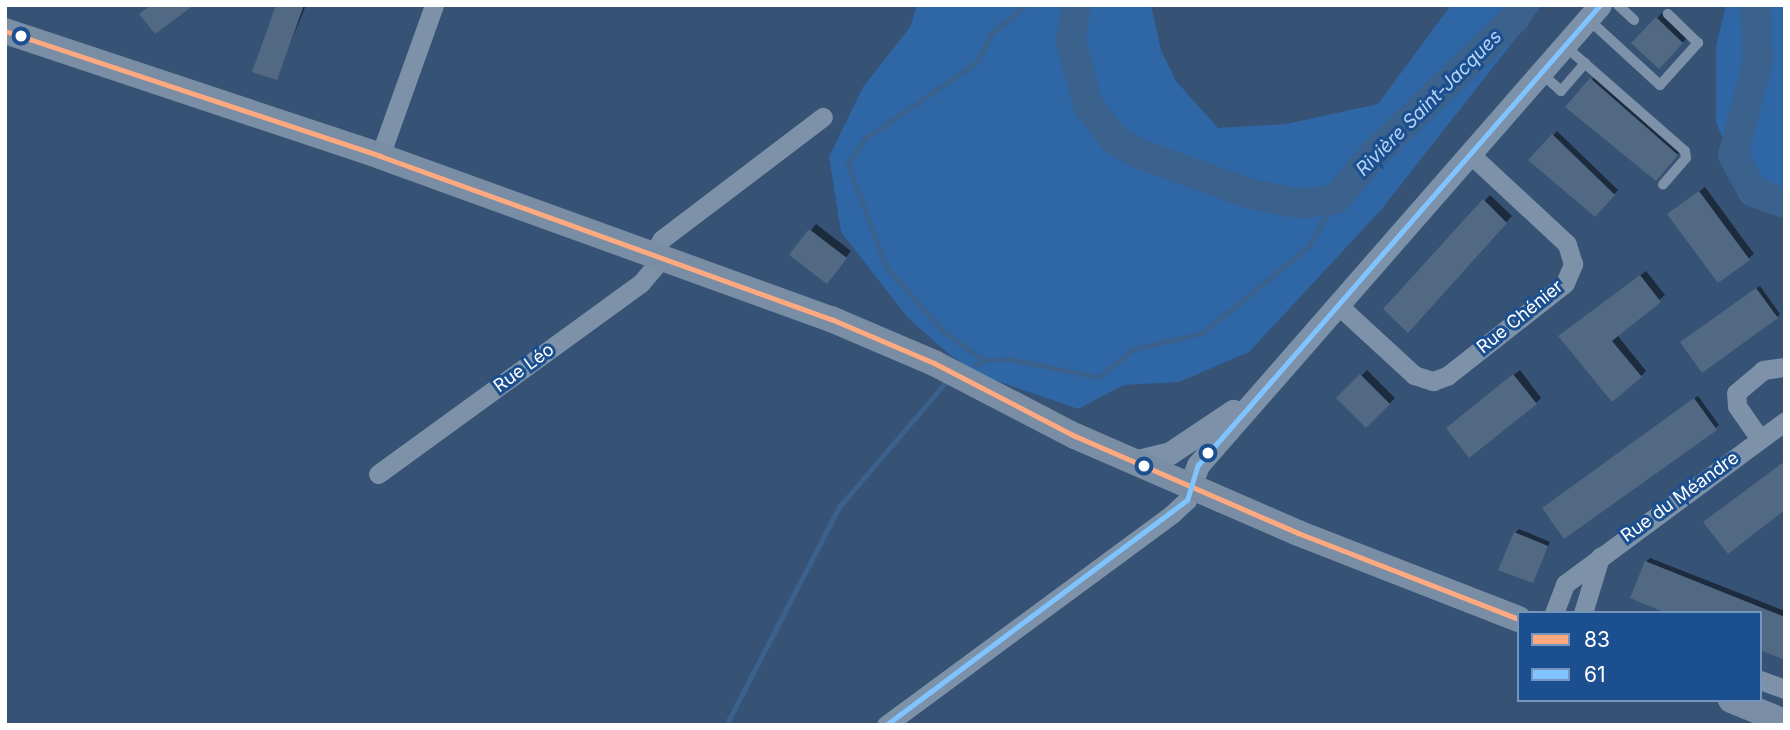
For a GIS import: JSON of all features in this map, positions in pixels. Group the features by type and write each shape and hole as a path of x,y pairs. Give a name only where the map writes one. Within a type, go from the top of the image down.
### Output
{"main road":[{"path":"5,31 380,156 658,256 891,344 1134,462 1298,533 1517,618"},
{"path":"1736,702 1785,722"}],"street":[{"path":"380,156 434,5"},
{"path":"886,725 1187,500 1198,465 1594,12"},
{"name":"Rue Léo","path":"378,474 641,283 658,256 662,239 824,117"},
{"name":"Rue Chénier","path":"1338,305 1415,375 1433,381 1447,376 1564,283 1573,264 1567,244 1470,154"},
{"path":"1759,439 1737,406 1736,393 1763,370 1785,367"},
{"path":"1134,462 1170,453 1255,399"},
{"name":"Rue du Méandre","path":"1555,611 1565,584 1785,421"},
{"path":"1584,611 1600,557"},
{"path":"1762,681 1785,689"}],"lane":[{"path":"1618,5 1634,20"},
{"path":"1594,12 1660,85 1698,43 1668,15"},
{"path":"1565,45 1685,151 1684,161 1663,184"},
{"path":"1541,73 1561,91 1585,63"}],"shaded area":[{"path":"917,5 1151,5 1161,50 1176,81 1218,128 1286,124 1378,104 1451,5 1542,5 1381,210 1249,352 1179,382 1124,385 1078,409 980,375 950,355 908,318 841,232 829,157 863,87 910,27"},
{"path":"1726,5 1785,5 1785,207 1740,181 1716,122 1716,47"}],"building":[{"path":"151,5 194,5 155,34 139,14"},
{"path":"276,5 304,5 277,80 252,72"},
{"path":"1656,17 1683,43 1659,69 1631,43"},
{"path":"1590,78 1678,155 1656,181 1565,107"},
{"path":"1552,134 1615,195 1595,217 1528,160"},
{"path":"1699,191 1750,260 1718,283 1667,214"},
{"path":"1483,199 1507,223 1408,333 1383,309"},
{"path":"809,229 847,258 827,284 789,255"},
{"path":"1640,275 1661,302 1612,341 1642,377 1612,402 1558,336"},
{"path":"1756,288 1778,318 1702,373 1680,342"},
{"path":"1360,374 1390,404 1366,428 1336,398"},
{"path":"1513,374 1537,404 1469,458 1446,428"},
{"path":"1694,398 1717,430 1564,539 1542,508"},
{"path":"1785,461 1785,510 1728,554 1703,522"},
{"path":"1514,532 1548,546 1533,583 1498,570"},
{"path":"1645,561 1785,617 1785,660 1762,651 1762,611 1661,611 1630,598"}],"waterway":[{"path":"983,360 943,331 886,267 848,164 864,139 977,62 992,33 1026,5"},
{"name":"Rivière Saint-Jacques","path":"1076,5 1071,42 1088,105 1114,139 1137,153 1250,194 1303,204 1336,199 1375,153 1515,18 1523,5"},
{"name":"Rivière Saint-Jacques","path":"1755,5 1758,61 1733,155 1753,192 1785,203"},
{"path":"976,365 983,360 1010,359 1098,377 1134,349 1202,333 1308,247 1336,199"},
{"path":"726,725 839,507 944,384"}],"transit line":[{"name":"61","path":"886,725 1187,500 1198,465 1600,5"},
{"name":"83","path":"5,31 380,156 831,319 934,363 1075,436 1298,533 1517,618"}]}
